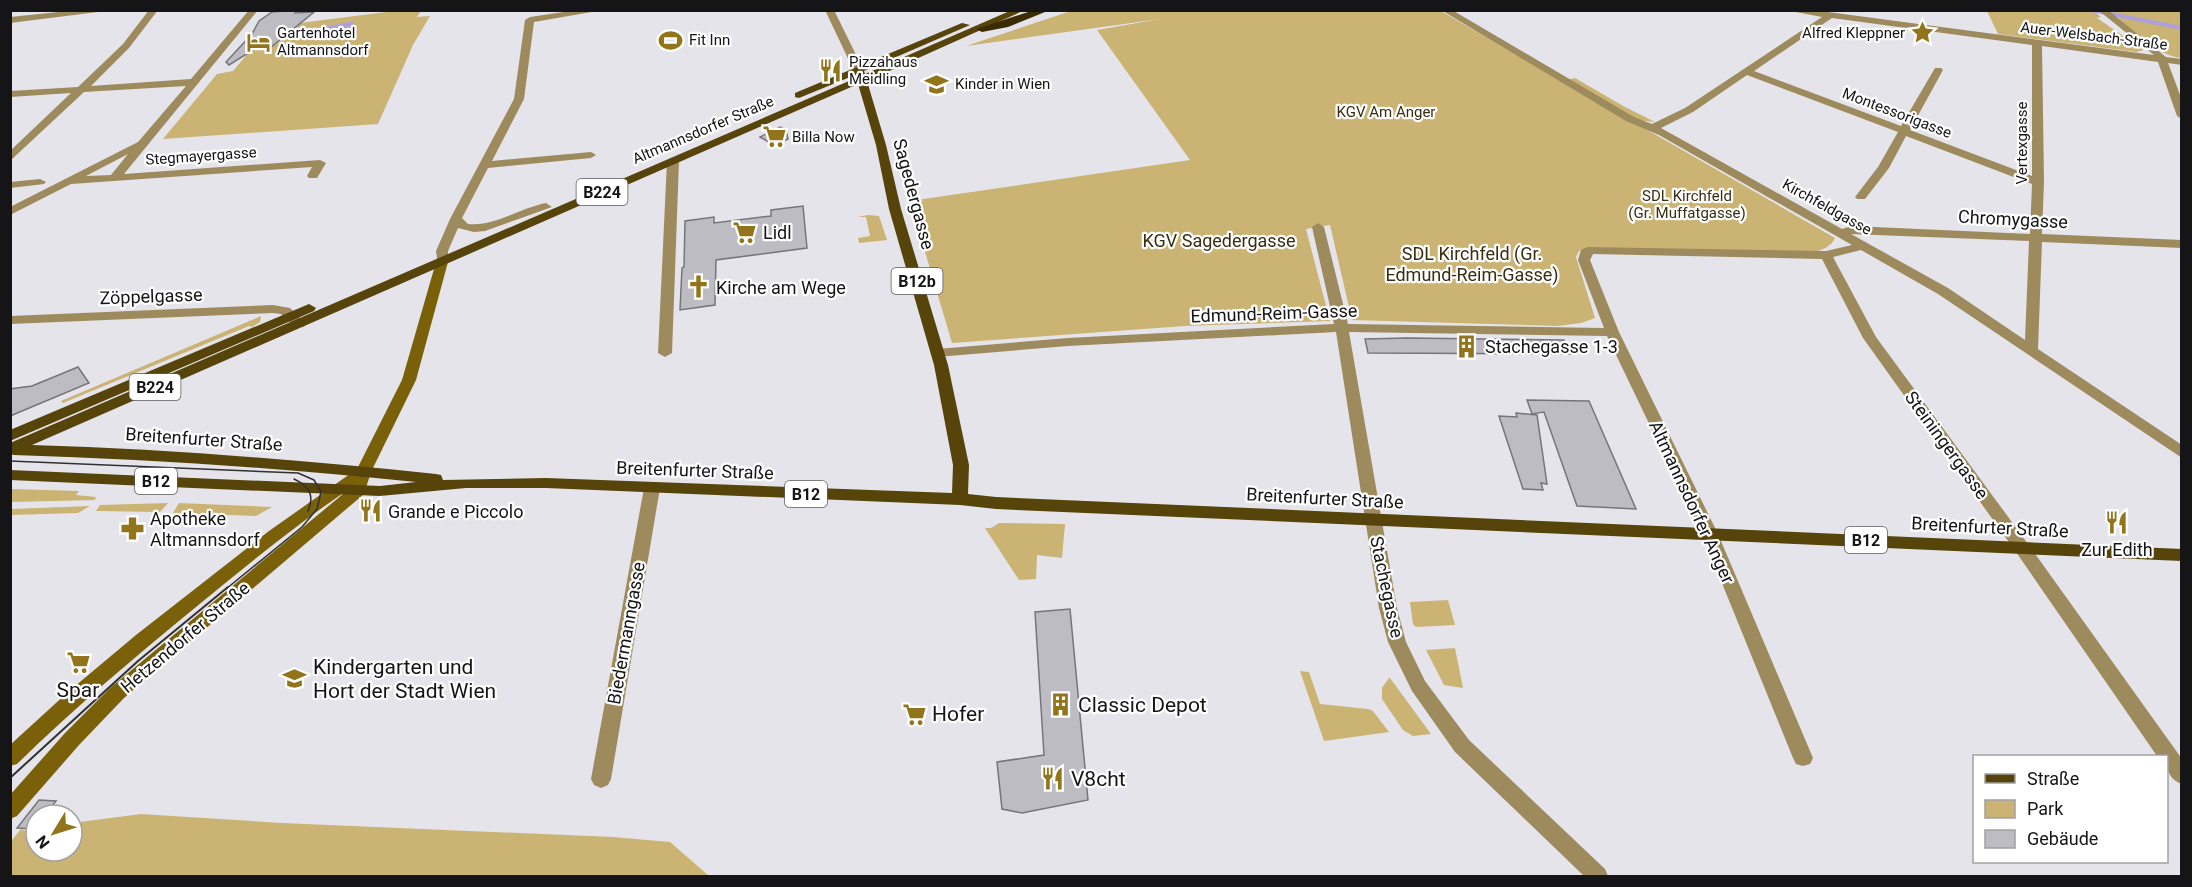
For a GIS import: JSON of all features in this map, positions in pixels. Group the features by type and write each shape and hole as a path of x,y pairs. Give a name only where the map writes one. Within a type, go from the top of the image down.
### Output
{"highway":[{"path":"982,29 1004,25 1046,10"}],"main road":[{"name":"Altmannsdorfer Straße","path":"10,436 295,320 673,161 1001,10"},
{"name":"Altmannsdorfer Straße","path":"442,257 546,207 860,74 982,29 1021,10"},
{"name":"Sagedergasse","path":"860,74 937,353 955,428 961,465 960,499"},
{"name":"Hetzendorfer Straße","path":"10,810 72,739 117,693 358,490 363,472 405,390 442,257"},
{"name":"Altmannsdorfer Straße","path":"10,450 295,320"},
{"name":"Breitenfurter Straße","path":"10,450 148,454 466,483 960,499 996,503 2181,555"},
{"name":"Hetzendorfer Straße","path":"10,758 48,720 101,674 228,572 363,472"},
{"name":"Breitenfurter Straße","path":"10,475 303,495 338,489 380,491 466,483"},
{"name":"Hetzendorfer Straße","path":"297,519 303,495"}],"street":[{"path":"10,11 16,10"},
{"path":"10,20 110,10"},
{"path":"10,158 82,90 142,28 154,10"},
{"path":"115,177 254,10"},
{"path":"521,10 530,20 598,10"},
{"name":"Sagedergasse","path":"829,10 860,74"},
{"name":"Kirchfeldgasse","path":"1444,10 1623,115 1653,128 1865,245 1943,291 2181,453"},
{"name":"Auer-Welsbach-Straße","path":"1789,10 1828,17 2181,62"},
{"path":"2103,10 2161,56 2181,116"},
{"path":"1653,128 1689,110 1828,17"},
{"name":"Hetzendorfer Straße","path":"442,257 456,219 519,99 530,20"},
{"name":"Vertexgasse","path":"2031,350 2038,182 2037,44"},
{"path":"1861,197 1883,168 1938,70"},
{"name":"Montessorigasse","path":"1745,71 2038,182"},
{"path":"10,94 194,82"},
{"path":"10,212 145,141"},
{"path":"483,165 591,155"},
{"path":"664,353 673,161"},
{"name":"Stegmayergasse","path":"69,181 320,164 312,176"},
{"path":"10,185 40,182"},
{"name":"Altmannsdorfer Straße","path":"456,219 464,227 482,228 531,208 546,207"},
{"name":"Stachegasse","path":"1318,227 1342,328 1388,608 1397,642 1418,686 1462,746 1598,876"},
{"name":"Chromygasse","path":"1843,233 1852,230 2181,244"},
{"path":"1826,255 1865,245"},
{"name":"Altmannsdorfer Anger","path":"1803,758 1710,534 1612,332 1584,260 1584,254 1591,250 1826,255"},
{"name":"Steiningergasse","path":"1826,255 1870,338 2022,548 2166,755"},
{"name":"Zöppelgasse","path":"10,320 273,309 285,311 295,320"},
{"name":"Edmund-Reim-Gasse","path":"937,353 1091,340 1342,328 1612,332"},
{"name":"Biedermanngasse","path":"601,779 652,488"},
{"name":"Steiningergasse","path":"2168,757 2181,776"}],"green space":[{"path":"402,10 421,11 417,17 430,16 413,45 378,124 163,139 217,74 233,71 250,51 267,50 285,38 300,23"},
{"path":"1439,10 1835,238 1826,248 1813,252 1588,248 1579,251 1576,257 1595,318 1581,323 1558,326 1352,320 1330,225 1306,229 1330,321 1185,326 952,343 910,201 1190,160 1097,30 1160,19 966,46 1071,11"},
{"path":"1987,11 2094,11 2101,17 2097,18 2144,50 2136,52 1998,34"},
{"path":"2111,11 2181,11 2181,58 2171,56 2152,46"},
{"path":"1575,78 1655,122 1636,120 1566,80"},
{"path":"879,216 887,240 859,243 858,238 870,236 866,217 858,217"},
{"path":"261,316 260,322 252,327 249,326 63,403 61,401"},
{"path":"11,489 79,491 76,495 96,497 95,500 11,502"},
{"path":"168,503 160,512 96,511 100,505"},
{"path":"179,503 272,507 256,516 173,513"},
{"path":"90,506 78,513 11,515 11,509"},
{"path":"999,523 1065,524 1062,558 1037,555 1036,579 1019,580 985,528 991,528"},
{"path":"1448,600 1455,625 1416,627 1413,624 1410,602"},
{"path":"1455,648 1463,688 1444,685 1426,650"},
{"path":"1300,671 1309,672 1320,704 1373,711 1389,732 1324,741"},
{"path":"1389,678 1431,734 1413,736 1403,730 1382,699 1382,688"},
{"path":"141,814 282,823 613,837 670,842 709,876 11,876 11,841 21,829 24,830 24,863 84,863 84,821"}],"shaded area":[{"path":"353,22 354,28 348,37 312,38 322,27"}],"building":[{"name":"Gartenhotel Altmannsdorf","path":"297,10 295,13 314,12 271,47 256,48 229,65 226,62 252,34 259,21 272,12"},
{"name":"Billa Now","path":"780,127 786,130 788,139 774,145 760,137"},
{"name":"Lidl","path":"803,206 807,248 716,260 715,305 680,310 685,221 714,217 714,223 771,216 771,210"},
{"name":"Stachegasse 1-3","path":"1365,339 1564,340 1570,354 1368,353"},
{"path":"78,367 89,383 10,416 10,389 32,386"},
{"path":"1527,400 1589,401 1636,509 1577,506 1544,412 1532,414"},
{"path":"1516,413 1537,415 1547,484 1541,483 1543,490 1523,489 1499,416 1517,417"},
{"name":"Classic Depot","path":"1070,609 1088,800 1022,813 1002,809 997,762 1044,755 1035,612"},
{"path":"39,800 56,801 54,803 37,803"},
{"path":"24,819 24,828 17,828"}],"waterway":[{"path":"2091,10 2182,28"}],"tram line":[{"path":"10,461 298,473 314,480 321,492 317,509 302,527 226,589"},
{"path":"294,479 304,485 311,496 308,511"},
{"path":"10,778 138,661 228,587"}],"place":[{"name":"Alfred Kleppner","path":"1923,33"},
{"name":"Fit Inn","path":"671,40"},
{"name":"Gartenhotel Altmannsdorf","path":"259,42"},
{"name":"Pizzahaus Meidling","path":"831,71"},
{"name":"Kinder in Wien","path":"937,84"},
{"name":"Billa Now","path":"774,137"},
{"name":"Lidl","path":"745,232"},
{"name":"Kirche am Wege","path":"698,287"},
{"name":"Stachegasse 1-3","path":"1467,346"},
{"name":"Grande e Piccolo","path":"370,511"},
{"name":"Zur Edith","path":"2117,523"},
{"name":"Apotheke Altmannsdorf","path":"132,528"},
{"name":"Spar","path":"78,662"},
{"name":"Kindergarten und Hort der Stadt Wien","path":"295,679"},
{"name":"Classic Depot","path":"1060,705"},
{"name":"Hofer","path":"914,714"},
{"name":"V8cht","path":"1053,779"}],"park label":[{"name":"KGV Am Anger","path":"1386,112"},
{"name":"SDL Kirchfeld (Gr. Muffatgasse)","path":"1687,204"},
{"name":"KGV Sagedergasse","path":"1219,240"},
{"name":"SDL Kirchfeld (Gr. Edmund-Reim-Gasse)","path":"1472,263"}]}
